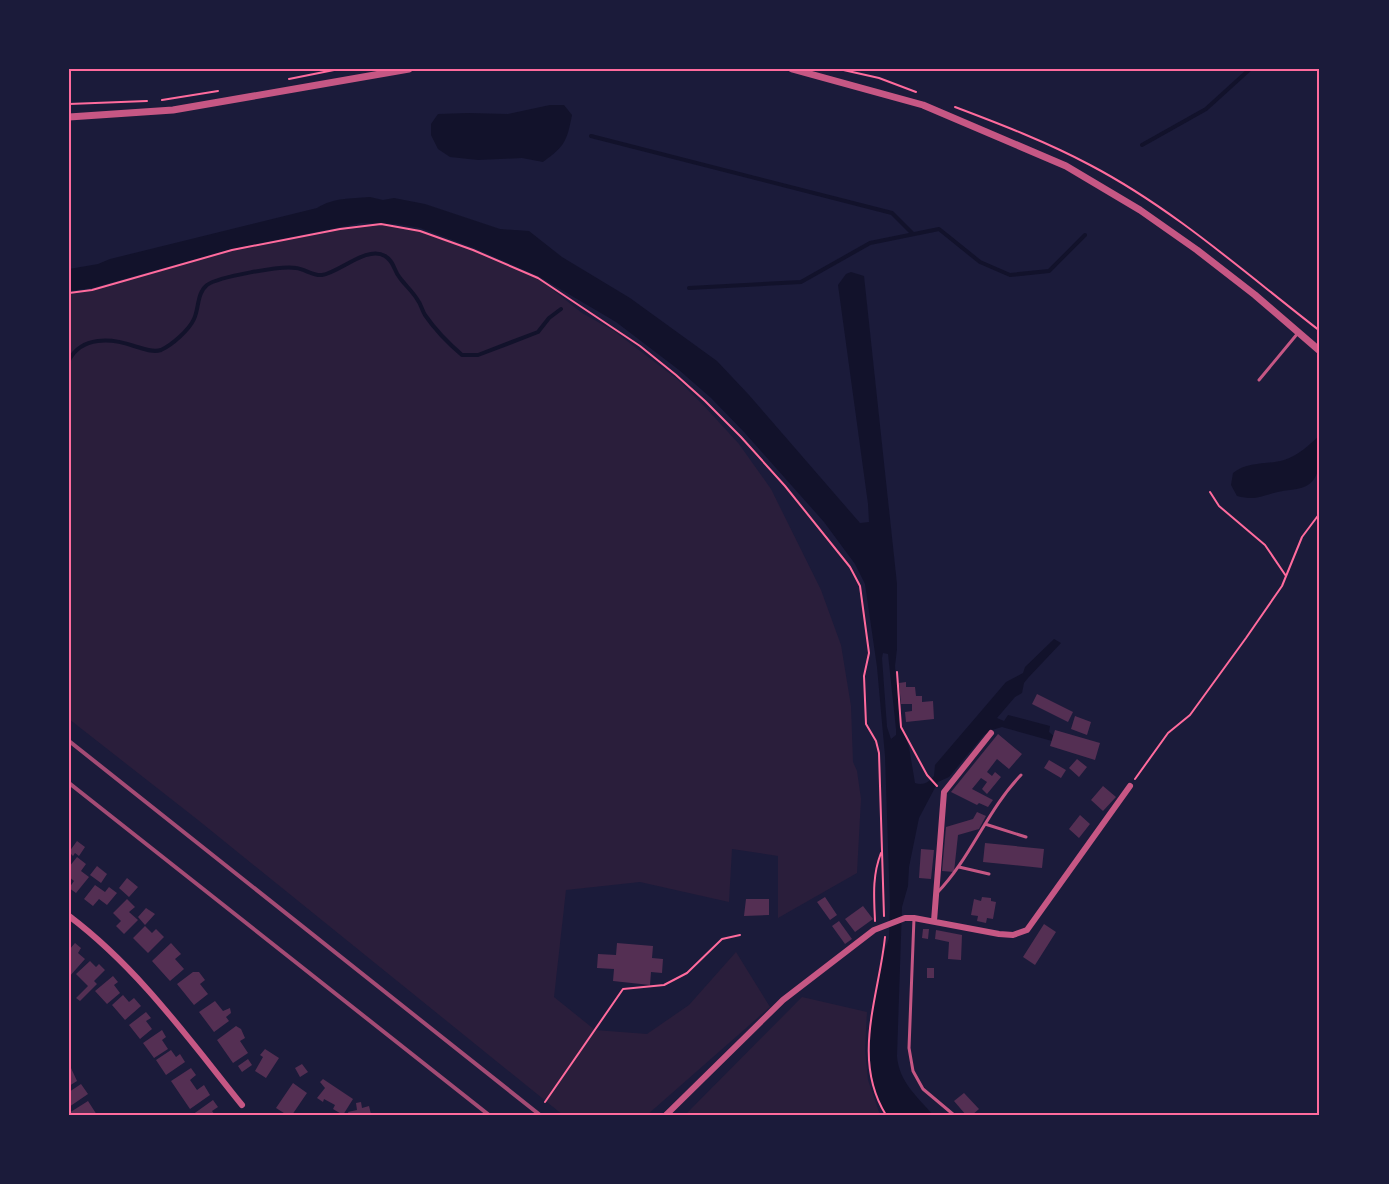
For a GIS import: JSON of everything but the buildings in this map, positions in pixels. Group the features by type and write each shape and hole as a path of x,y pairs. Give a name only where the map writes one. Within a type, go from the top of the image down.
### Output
{"street":[{"path":"69,117 173,110 409,69"},
{"path":"792,69 923,105 1066,166 1140,210 1197,250 1255,295 1320,351"},
{"path":"934,921 944,792 991,733"},
{"path":"666,1115 783,1000 879,929 905,918 914,918 999,934 1013,935 1027,930 1130,786"},
{"path":"69,915 146,985 242,1105"}],"lane":[{"path":"1259,380 1298,333"},
{"path":"936,895 953,877 1003,794 1021,775"},
{"path":"985,824 1026,837"},
{"path":"959,867 989,874"},
{"path":"914,918 909,1048 913,1071 923,1089 954,1115"}],"path":[{"path":"283,80 339,69"},
{"path":"161,100 227,90"},
{"path":"69,105 150,101"},
{"path":"69,293 92,290 232,250 340,229 381,224 420,231 538,278 622,333 676,375 741,437 819,527 858,579 869,653 864,676 866,724 876,741 879,753 883,824 881,853 884,919"},
{"path":"1210,492 1219,506 1265,544 1286,576"},
{"path":"1130,786 1168,733 1190,715 1282,586 1302,537 1320,513"},
{"path":"897,672 902,727 927,775 941,791"},
{"path":"881,853 874,882 874,906 883,949 871,1012 868,1051 871,1076 886,1115"},
{"path":"874,906 883,910"},
{"path":"545,1102 623,989 664,985 687,973 722,939 740,935"}],"shaded area":[{"path":"550,105 564,105 572,115 564,142 543,162 522,158 478,160 450,157 438,149 431,135 431,124 438,114 508,114"},
{"path":"370,197 383,200 394,198 425,204 500,229 529,231 562,257 630,298 717,361 860,523 869,522 868,504 838,285 846,274 851,272 864,276 897,584 895,666 900,723 909,747 915,783 923,784 934,776 935,765 1006,682 1023,673 1025,667 1054,639 1061,643 1024,683 1022,693 1015,697 997,718 1004,721 1008,715 1050,726 1049,732 1054,736 1052,741 1002,727 992,730 984,735 949,777 938,782 919,818 909,867 908,886 902,907 897,1056 905,1081 933,1115 887,1115 877,1096 872,1076 870,1055 873,1012 889,939 890,905 885,756 877,667 865,584 855,564 824,522 711,398 679,370 616,322 538,276 474,248 420,228 396,224 361,223 232,249 92,288 69,291 69,269 98,264 110,259 317,208 336,200","holes":["883,653 888,654 896,729 896,735 891,739 887,727 882,658"]},
{"path":"381,224 420,231 473,250 538,278 582,313 614,331 677,379 739,444 771,489 821,590 841,645 851,706 853,762 857,771 861,799 857,873 778,918 778,856 732,849 729,902 640,882 566,890 554,997 595,1030 647,1034 689,1005 736,952 770,1007 647,1115 563,1115 198,820 69,719 69,293 92,290 232,250 340,229"},
{"path":"1320,435 1319,466 1314,480 1308,485 1258,497 1237,496 1231,485 1233,473 1245,467 1289,458 1303,450"},
{"path":"802,997 867,1012 865,1050 868,1080 880,1115 685,1115"}],"waterway":[{"path":"1142,145 1206,109 1250,69"},
{"path":"591,136 892,213 913,234"},
{"path":"689,288 801,282 870,243 939,229 980,262 1010,275 1049,271 1085,235"},
{"path":"69,360 81,347 98,341 116,341 151,351 165,348 180,337 192,323 201,292 213,282 250,272 278,268 299,269 322,275 370,254 385,256 391,261 429,321 462,355 478,355 538,332 549,318 561,309"}],"railway":[{"path":"69,741 540,1115"},
{"path":"69,783 489,1115"}]}
